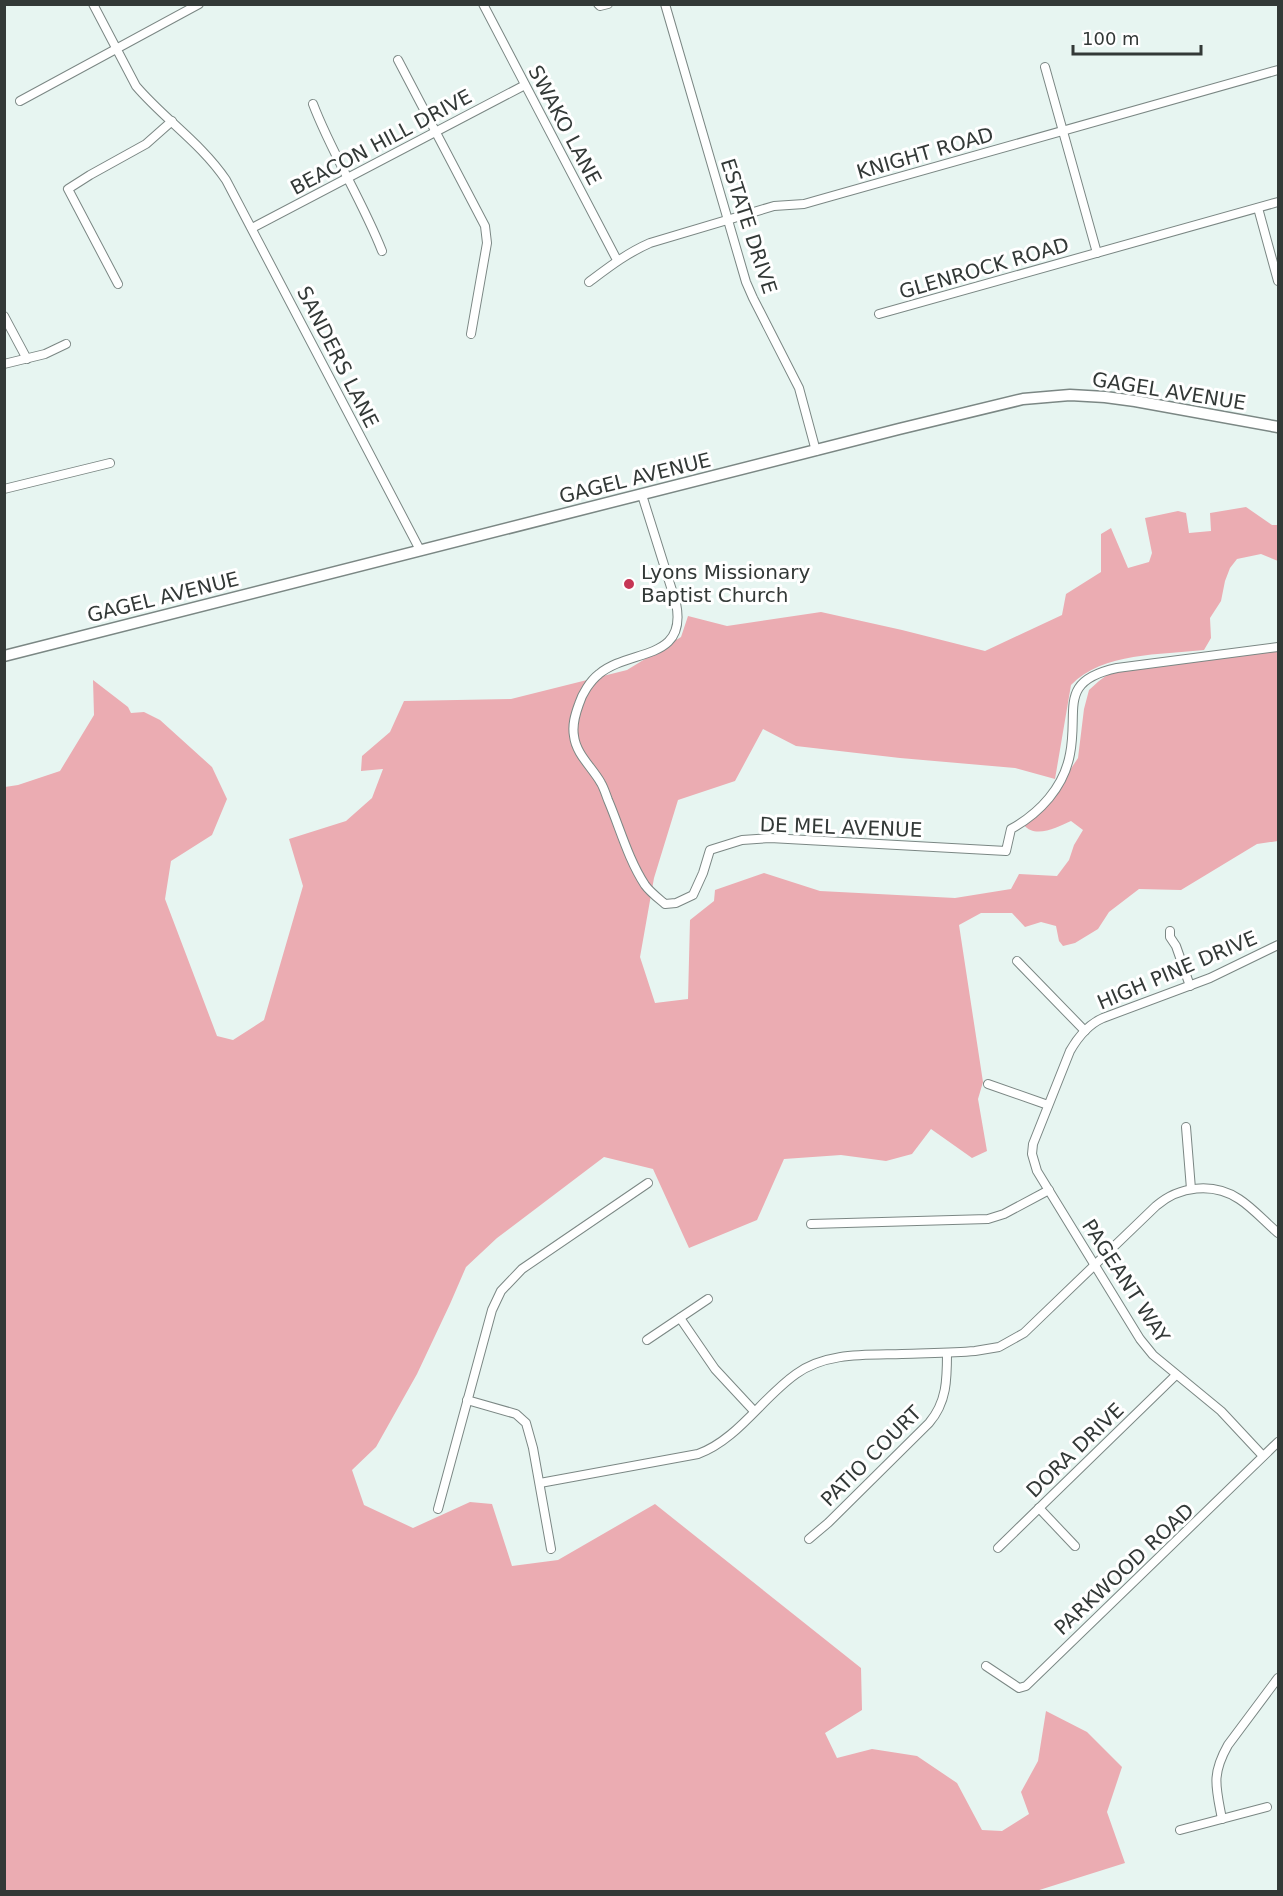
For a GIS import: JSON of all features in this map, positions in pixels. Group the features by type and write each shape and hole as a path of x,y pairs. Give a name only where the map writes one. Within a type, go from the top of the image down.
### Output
{"street":[{"name":"SANDERS LANE","path":"93,4 136,86 207,155 226,180 420,550"},
{"path":"20,101 199,4"},
{"name":"SWAKO LANE","path":"483,4 618,260"},
{"path":"598,4 600,6 608,4"},
{"name":"ESTATE DRIVE","path":"665,4 753,298 799,388 816,450"},
{"path":"398,60 487,232 471,334"},
{"name":"GLENROCK ROAD","path":"1045,67 1097,253"},
{"name":"KNIGHT ROAD","path":"590,282 618,260 650,243 774,206 804,204 1278,70"},
{"name":"BEACON HILL DRIVE","path":"252,228 525,85"},
{"path":"313,104 321,126 382,250"},
{"path":"118,284 68,189 146,144 172,121"},
{"name":"GLENROCK ROAD","path":"879,314 1278,202"},
{"path":"1258,208 1278,281"},
{"path":"4,316 27,359"},
{"path":"4,364 45,354 66,344"},
{"name":"GAGEL AVENUE","path":"4,656 1023,399 1058,396 1135,400 1278,427"},
{"path":"4,489 110,463"},
{"name":"DE MEL AVENUE","path":"642,495 676,603 679,618 675,634 667,644 659,649 600,673 581,698 574,718 574,735 577,748 602,784 629,853 646,886 665,903 676,903 693,895 710,850 742,840 770,838 1006,851 1011,829 1042,807 1064,775 1070,753 1074,700 1080,686 1090,677 1103,671 1140,665 1278,647"},
{"path":"1170,931 1170,937 1176,946 1190,986"},
{"name":"HIGH PINE DRIVE","path":"1049,1190 1034,1163 1033,1143 1070,1051 1085,1031 1103,1018 1190,986 1245,963 1278,945"},
{"path":"1017,961 1085,1031"},
{"path":"988,1084 1048,1105"},
{"path":"1186,1127 1191,1189"},
{"path":"438,1509 496,1300 508,1283 531,1263 648,1183"},
{"path":"540,1483 698,1455 715,1447 798,1372 825,1360 855,1355 990,1350 1007,1344 1024,1333 1047,1312 1163,1200 1191,1189 1213,1188 1231,1194 1278,1233"},
{"path":"811,1224 988,1219 1004,1214 1049,1190"},
{"name":"PAGEANT WAY","path":"1049,1190 1140,1340 1153,1355 1221,1411 1263,1456"},
{"path":"647,1340 708,1299"},
{"path":"680,1318 715,1369 754,1412"},
{"name":"PATIO COURT","path":"808,1539 828,1523 939,1411 944,1397 947,1353"},
{"name":"DORA DRIVE","path":"998,1548 1176,1375"},
{"path":"467,1400 516,1414 530,1429 550,1549"},
{"name":"PARKWOOD ROAD","path":"986,1666 1019,1688 1026,1686 1278,1442"},
{"path":"1039,1508 1075,1546"},
{"path":"1222,1819 1215,1782 1221,1757 1278,1678"},
{"path":"1180,1830 1267,1807"}],"shaded area":[{"path":"1246,507 1272,525 1278,525 1278,561 1261,554 1237,559 1230,568 1225,581 1221,601 1210,618 1211,638 1204,650 1133,657 1116,661 1084,674 1071,685 1055,779 1015,768 796,746 763,729 735,781 678,800 654,878 640,957 655,1003 688,999 690,920 714,901 715,890 764,873 820,891 955,898 1011,889 1019,874 1057,876 1069,860 1074,845 1083,830 1071,821 1053,829 1040,831 1034,831 1024,825 1046,806 1078,758 1084,709 1089,690 1111,672 1278,651 1278,841 1257,844 1181,890 1139,889 1109,912 1098,929 1075,943 1063,946 1059,941 1056,926 1041,922 1025,927 1012,913 981,913 959,925 983,1082 978,1099 987,1151 972,1158 931,1129 912,1154 886,1161 841,1155 784,1159 757,1220 689,1248 653,1169 604,1157 497,1238 466,1267 417,1374 376,1447 352,1470 364,1505 413,1528 470,1502 492,1504 512,1566 558,1560 655,1504 861,1668 862,1710 825,1733 837,1758 872,1749 917,1756 957,1783 982,1830 1002,1831 1029,1814 1021,1792 1038,1761 1046,1711 1087,1732 1122,1767 1107,1812 1125,1863 1033,1892 5,1892 5,787 60,771 94,715 93,680 128,707 131,713 144,712 160,720 212,767 227,799 212,835 171,861 165,899 217,1036 233,1040 264,1020 303,886 289,839 346,821 372,798 383,769 361,771 362,756 390,732 404,701 511,699 627,670 681,637 688,616 727,626 821,612 985,651 1062,615 1066,594 1101,572 1101,534 1111,528 1128,568 1149,562 1152,553 1145,518 1178,511 1186,513 1189,533 1211,531 1210,513"}],"place":[{"name":"Lyons Missionary Baptist Church","path":"629,584"}]}
